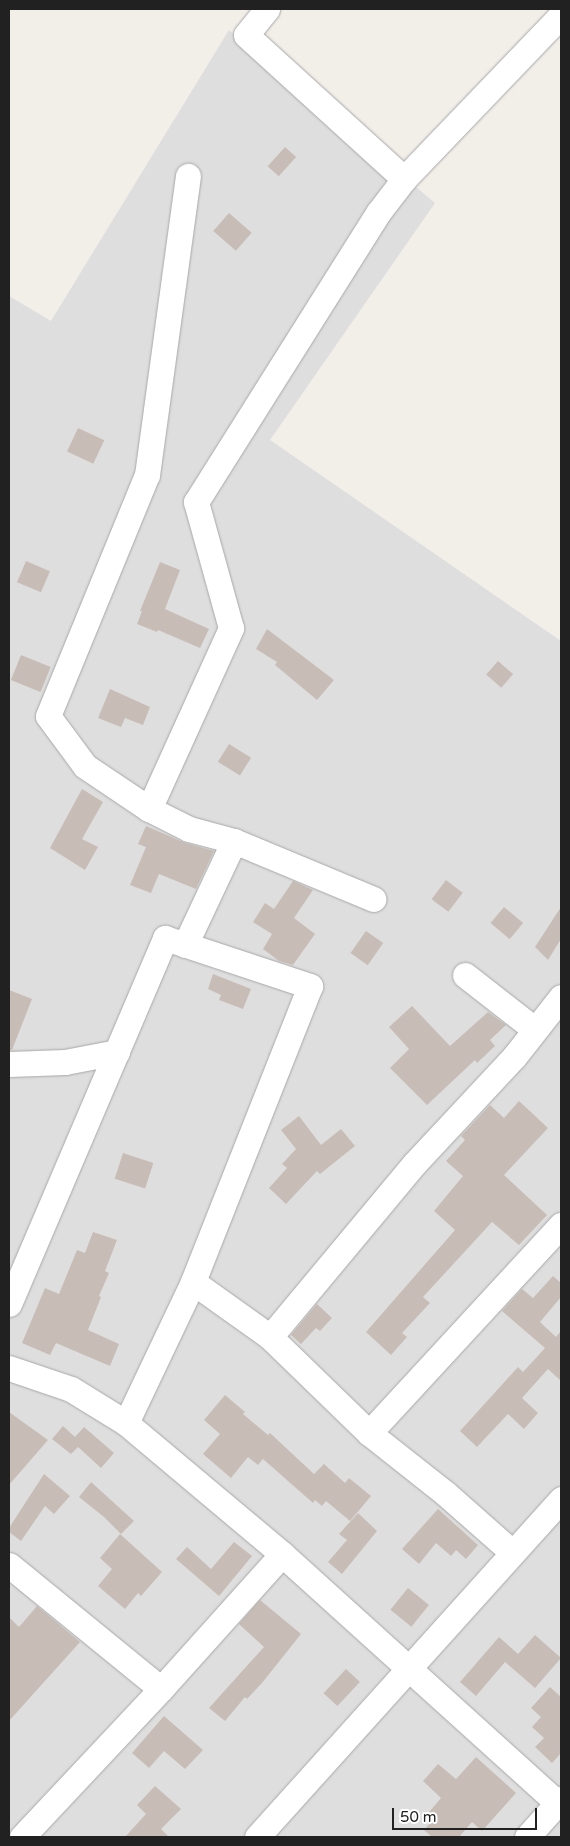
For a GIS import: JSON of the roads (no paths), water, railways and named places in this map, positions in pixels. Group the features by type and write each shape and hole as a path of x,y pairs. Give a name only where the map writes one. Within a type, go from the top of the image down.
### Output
{"street":[{"path":"267,9 246,35 404,179"},
{"path":"149,809 231,628 196,502 378,214 404,179 561,15"},
{"path":"188,176 147,475 48,716 85,766 149,809 189,830 234,841 373,899"},
{"path":"185,945 234,841"},
{"path":"9,1304 165,938 310,986 193,1282 126,1422"},
{"path":"465,975 534,1029"},
{"path":"270,1337 415,1164 514,1057 534,1029 561,997"},
{"path":"9,1064 65,1062 116,1052"},
{"path":"369,1433 561,1225"},
{"path":"193,1282 270,1337 369,1433 445,1493 512,1552"},
{"path":"9,1368 71,1389 126,1422 282,1554 408,1670 560,1803 527,1837"},
{"path":"257,1837 561,1498"},
{"path":"22,1837 161,1689 282,1554"},
{"path":"13,1577 161,1689"}]}
